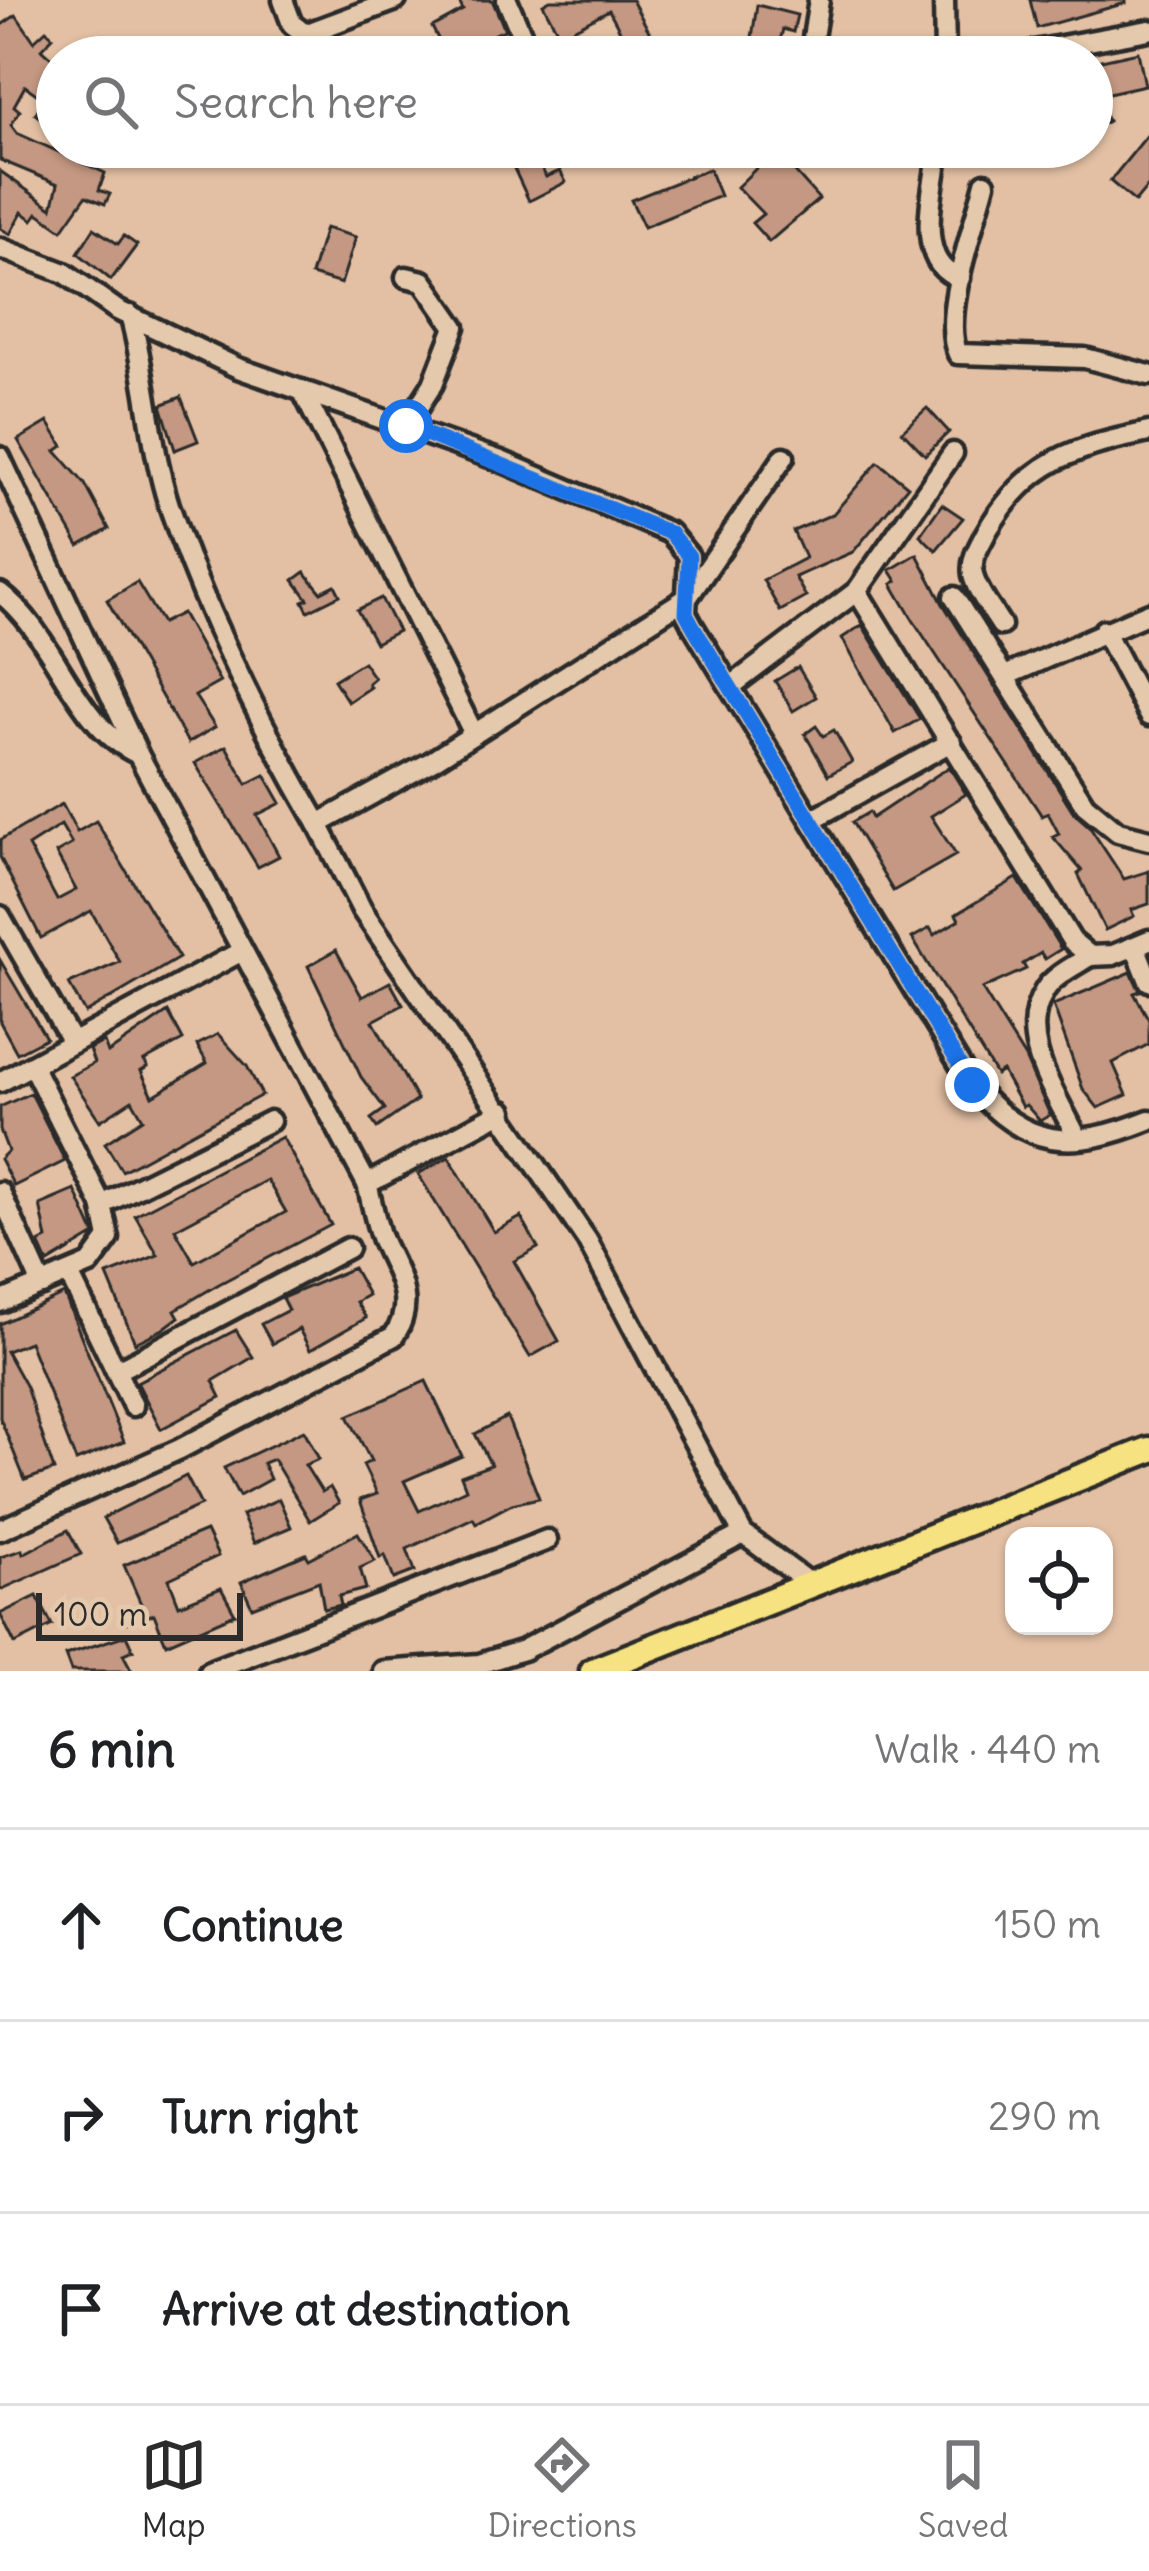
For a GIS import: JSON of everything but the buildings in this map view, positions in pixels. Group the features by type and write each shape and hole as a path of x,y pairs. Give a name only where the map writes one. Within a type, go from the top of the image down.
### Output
{"main road":[{"path":"593,1671 1149,1450"}],"street":[{"path":"283,0 292,24 305,34 396,0"},
{"path":"506,0 522,36"},
{"path":"813,36 819,0"},
{"path":"944,0 945,36"},
{"path":"1113,37 1149,30"},
{"path":"937,168 930,248 939,266 961,278"},
{"path":"985,183 952,335 965,358 1084,358 1149,374"},
{"path":"0,248 64,273 130,314 238,368 406,426 670,533 689,556 686,613 972,1085 1000,1119 1032,1138 1077,1138 1149,1120"},
{"path":"406,277 423,281 455,327 433,384 406,426"},
{"path":"130,314 148,379 168,501 232,654 362,910 587,1240 743,1534 808,1583"},
{"path":"302,390 474,734"},
{"path":"1001,625 973,574 974,554 1001,508 1054,458 1076,447 1149,433"},
{"path":"730,687 857,591 953,453"},
{"path":"318,824 474,734 688,597 784,457"},
{"path":"0,458 138,754 367,1184 380,1236 406,1298 405,1318 394,1336 180,1449 0,1530"},
{"path":"857,591 1072,940 1090,956"},
{"path":"0,593 37,626 111,742 138,754"},
{"path":"954,597 1085,805 1118,832 1149,840"},
{"path":"1005,676 1149,613"},
{"path":"1104,630 1149,716"},
{"path":"813,819 951,742"},
{"path":"0,916 71,1042"},
{"path":"1077,1138 1034,1045 1034,1017 1046,986 1090,956 1142,943 1149,981"},
{"path":"0,1082 242,951"},
{"path":"0,1302 69,1274 104,1252 109,1238 102,1204 32,1065"},
{"path":"367,1184 503,1111"},
{"path":"102,1204 270,1121"},
{"path":"0,1192 42,1285"},
{"path":"116,1371 348,1248"},
{"path":"69,1274 133,1406"},
{"path":"382,1671 479,1664 523,1650 743,1534"},
{"path":"209,1671 547,1540"}],"route":[{"path":"406,426 670,533 689,556 686,613 693,626 972,1085"}]}
